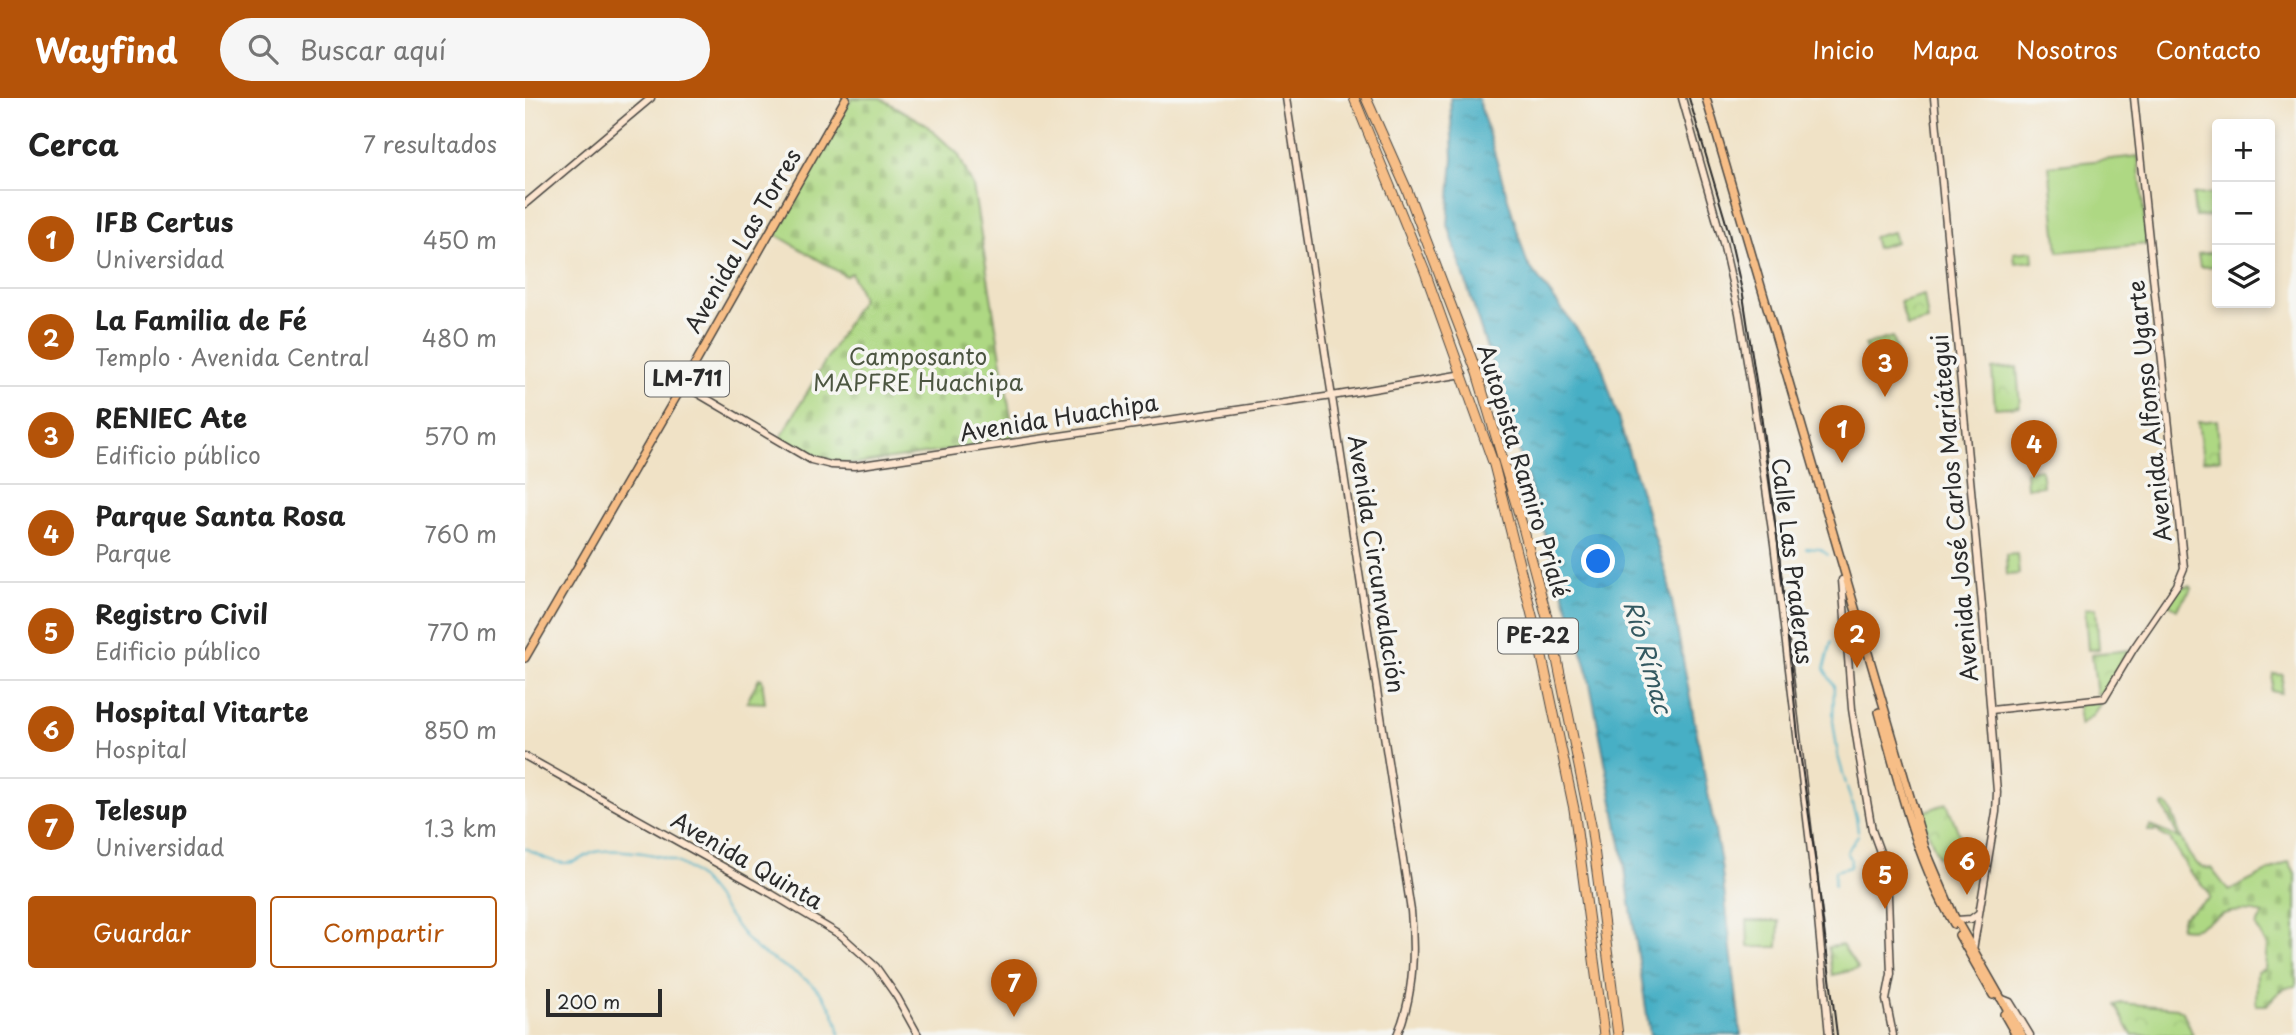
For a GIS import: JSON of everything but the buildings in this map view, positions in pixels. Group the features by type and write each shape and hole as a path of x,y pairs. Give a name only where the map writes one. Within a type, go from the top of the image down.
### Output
{"highway":[{"name":"Autopista Ramiro Prialé","path":"1354,98 1400,206 1494,465 1539,643 1574,809 1604,1035"},
{"name":"Autopista Ramiro Prialé","path":"1366,98 1437,267 1477,373 1553,640 1591,825 1618,1035"},
{"path":"1463,374 1473,379 1493,424"},
{"path":"1594,957 1601,951 1607,956"}],"main road":[{"name":"Avenida Las Torres","path":"525,657 844,98"},
{"path":"1703,98 1914,813 1935,874 1957,920 2022,1035"},
{"path":"1711,124 1907,813 1942,905 2016,1035"},
{"name":"Avenida Las Torres","path":"525,650 681,384"}],"street":[{"path":"525,204 651,98"},
{"name":"Avenida Circunvalación","path":"1286,98 1411,911 1413,971 1408,1001 1397,1035"},
{"name":"Calle Las Praderas","path":"1682,98 1723,243 1750,375 1775,544 1814,877 1829,1035"},
{"name":"Avenida José Carlos Mariátegui","path":"1934,98 1991,710 1996,812 1973,950"},
{"name":"Avenida Alfonso Ugarte","path":"1991,710 2104,698 2177,585 2184,568 2134,98"},
{"name":"Avenida Huachipa","path":"681,384 811,460 831,465 855,466 1332,396 1463,374"},
{"path":"1842,580 1852,709 1872,830 1887,871 1891,974 1886,1000 1892,1035"},
{"name":"Avenida Quinta","path":"525,756 842,936 876,967 897,997 918,1035"},
{"path":"1957,920 1971,919 1979,913"},
{"path":"2000,998 2010,1002 2030,1035"}],"green space":[{"name":"Camposanto MAPFRE Huachipa","path":"852,98 880,98 925,124 958,154 973,186 1014,437 1010,441 857,464 817,456 780,439 862,298 851,273 846,276 775,234"},
{"path":"2138,156 2147,244 2058,252 2049,166"},
{"path":"2212,193 2212,216 2195,217 2193,195"},
{"path":"1893,232 1896,242 1876,248 1873,237"},
{"path":"2033,251 2034,261 2015,263 2014,253"},
{"path":"2212,253 2212,266 2200,267 2198,254"},
{"path":"1924,295 1928,321 1907,326 1900,302"},
{"path":"1892,337 1898,358 1871,366 1865,345"},
{"path":"2017,367 2020,406 1995,408 1992,369"},
{"path":"2217,420 2220,459 2203,461 2198,422"},
{"path":"2041,469 2043,486 2027,488 2026,471"},
{"path":"2017,554 2019,574 2007,575 2006,555"},
{"path":"2177,588 2192,588 2177,609 2167,603"},
{"path":"2096,608 2099,649 2088,650 2085,609"},
{"path":"2130,650 2105,692 2097,695 2092,654"},
{"path":"2273,674 2283,675 2281,693 2271,691"},
{"path":"759,678 762,679 765,703 747,702"},
{"path":"2097,701 2100,704 2092,716 2080,725 2078,703"},
{"path":"1947,803 1964,847 1938,857 1921,813"},
{"path":"2165,804 2170,808 2190,855 2196,863 2211,868 2229,891 2289,861 2296,875 2296,986 2279,992 2267,1005 2256,1005 2257,972 2265,969 2267,946 2256,926 2264,914 2233,912 2218,916 2199,927 2180,928 2183,916 2210,898 2208,891 2189,871 2170,839 2163,837 2158,831 2148,831 2150,826 2179,838 2163,806"},
{"path":"1747,921 1779,921 1778,947 1748,947"},
{"path":"1842,945 1858,969 1832,975 1828,947"},
{"path":"2121,1003 2177,1008 2183,1012 2193,1035 2132,1035 2115,1005"}],"water":[{"name":"Río Rímac","path":"1450,98 1478,98 1527,263 1600,360 1668,580 1721,863 1741,1035 1650,1035 1622,849 1587,668 1448,225 1453,157"}],"waterway":[{"path":"1806,548 1820,549 1828,555"},
{"path":"1831,642 1824,669 1834,686 1833,721 1838,756 1846,784"},
{"path":"1847,787 1858,831"},
{"path":"1834,886 1835,871 1850,867 1851,859 1847,852 1858,835"},
{"path":"525,848 560,863 573,862 595,852 612,851 652,855 684,866 707,887 758,950 810,982 835,1016 839,1035"}],"railway":[{"path":"1689,98 1729,233 1743,295 1778,544 1799,746 1837,1035"}],"place":[{"name":"RENIEC Ate","path":"1885,397"},
{"name":"IFB Certus","path":"1842,463"},
{"name":"Parque Santa Rosa","path":"2034,478"},
{"name":"La Familia de Fé","path":"1857,668"},
{"name":"Hospital Vitarte","path":"1967,895"},
{"name":"Registro Civil","path":"1885,909"},
{"name":"Telesup","path":"1014,1017"}]}
